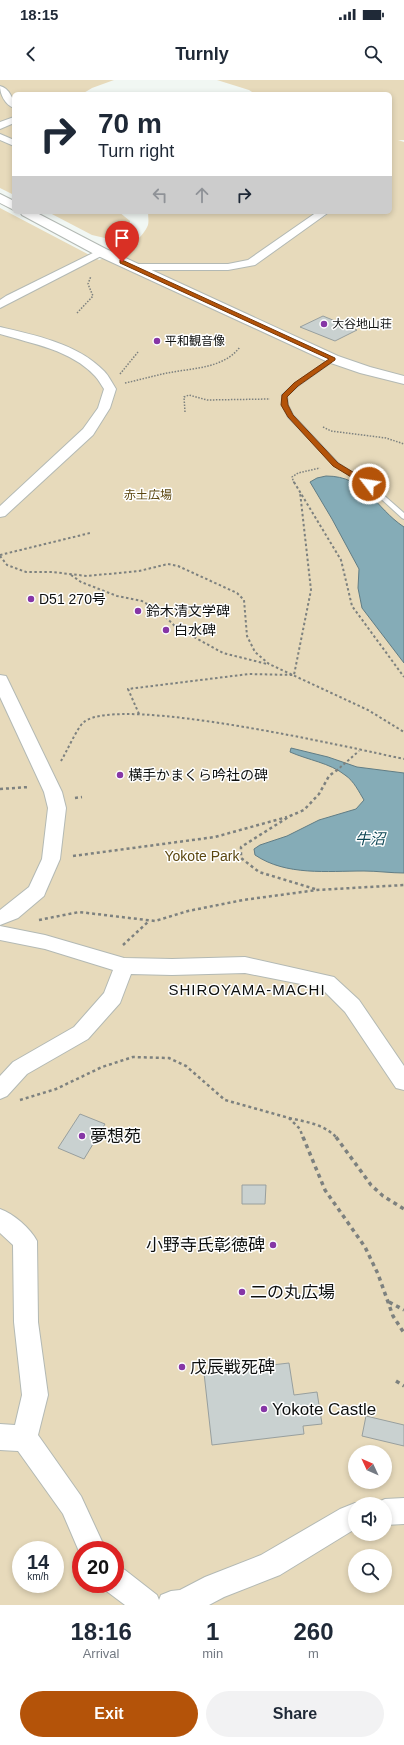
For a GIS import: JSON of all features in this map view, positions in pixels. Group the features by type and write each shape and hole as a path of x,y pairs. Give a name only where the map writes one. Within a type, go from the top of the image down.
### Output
{"street":[{"path":"0,84 5,80"},
{"path":"0,88 12,103"},
{"path":"0,126 12,121"},
{"path":"0,137 12,141"},
{"path":"0,198 12,205"},
{"path":"30,214 101,252 333,359 365,370 404,380"},
{"path":"133,266 228,267 251,263 321,214"},
{"path":"0,305 10,298 101,252"},
{"path":"0,330 55,347 82,358 99,372 110,389 104,408 88,432 0,513"},
{"path":"0,680 46,779 56,808 51,859 37,891 11,913 0,918"},
{"path":"0,933 45,942 116,964 172,967 245,965 327,982 352,1006 403,1083"},
{"path":"7,1096 20,1068 81,1033 113,997 116,964"},
{"path":"0,1219 25,1241 26,1322 35,1395 25,1438 72,1505 88,1541"},
{"path":"0,1437 25,1438"},
{"path":"392,1512 404,1511"},
{"path":"171,1605 182,1604 215,1586 270,1565 348,1519"},
{"path":"124,1587 147,1605"}],"lane":[{"path":"333,359 296,385 284,396 285,405 290,416 336,464 369,484 404,517"}],"path":[{"path":"77,313 93,296 88,284 92,274"},
{"path":"110,389 126,383 167,373 203,368 233,356 240,347"},
{"path":"110,389 121,371 138,352"},
{"path":"185,412 184,397 189,395 207,400 284,399"},
{"path":"317,424 331,431 386,438 404,444"},
{"path":"336,464 298,473 292,477 295,485 341,560 352,606 404,677"},
{"path":"294,675 311,590 300,492"},
{"path":"90,533 0,555 7,565 26,572 87,576 139,571 168,564 178,566 237,593 244,600 247,636 255,652 269,664"},
{"path":"71,574 81,582 98,589 117,596 142,601 158,610 176,627 223,653 269,664 368,710 404,732"},
{"path":"139,714 128,689 249,674 294,675"},
{"path":"0,789 46,779 62,760 83,722 97,715 139,714 233,724 404,759"},
{"path":"51,859 215,837 290,816 304,810 319,794 329,776 359,750"},
{"path":"290,816 241,847 241,858 259,872 317,890"},
{"path":"38,920 79,912 156,921 188,911 243,900 317,890 404,885"},
{"path":"116,964 132,935 150,921"},
{"path":"7,1096 56,1089 102,1067 133,1057 169,1058 186,1066 225,1100 289,1118 315,1123 328,1130 342,1142 354,1164 371,1187 389,1202 404,1209"},
{"path":"289,1118 300,1129 325,1190 365,1247 378,1274 393,1316 404,1333"},
{"path":"389,1302 404,1310"},
{"path":"396,1381 404,1386"}],"green space":[{"path":"0,80 114,80 85,92 12,92 12,194 0,188"},
{"name":"Yokote Park","path":"217,80 404,80 404,140 398,140 404,142 404,1605 0,1605 0,208 99,260 127,247 140,237 148,225 148,214 317,214 324,217 328,214 392,214 392,92 252,92"},
{"path":"52,214 121,214 130,221 130,231 126,238 109,239 92,235"}],"water":[{"path":"326,476 340,477 361,487 385,511 404,527 404,663 362,608 358,588 359,569 310,482 317,478"},
{"name":"牛沼","path":"291,748 328,757 357,767 404,773 404,873 369,871 307,871 267,862 255,855 254,849 260,845 287,836 319,820 356,809 364,800 354,783 348,777 333,767 290,752"}],"building":[{"name":"大谷地山荘","path":"323,316 357,330 335,341 300,327"},
{"name":"夢想苑","path":"80,1114 105,1124 84,1159 58,1148"},
{"path":"242,1185 266,1185 265,1204 242,1204"},
{"name":"Yokote Castle","path":"289,1363 294,1395 317,1392 322,1424 303,1426 304,1434 212,1445 204,1373"},
{"path":"366,1416 404,1425 404,1446 362,1436"}],"place":[{"name":"大谷地山荘","path":"324,324"},
{"name":"平和観音像","path":"157,341"},
{"name":"D51 270号","path":"31,599"},
{"name":"鈴木清文学碑","path":"138,611"},
{"name":"白水碑","path":"166,630"},
{"name":"横手かまくら吟社の碑","path":"120,775"},
{"name":"夢想苑","path":"82,1136"},
{"name":"小野寺氏彰徳碑","path":"273,1245"},
{"name":"二の丸広場","path":"242,1292"},
{"name":"戊辰戦死碑","path":"182,1367"},
{"name":"Yokote Castle","path":"264,1409"}],"district":[{"name":"SHIROYAMA-MACHI","path":"247,989"}],"route":[{"path":"122,262 333,359 296,385 284,396 285,405 290,416 336,464 369,484"}],"park label":[{"name":"赤土広場","path":"148,495"}]}
